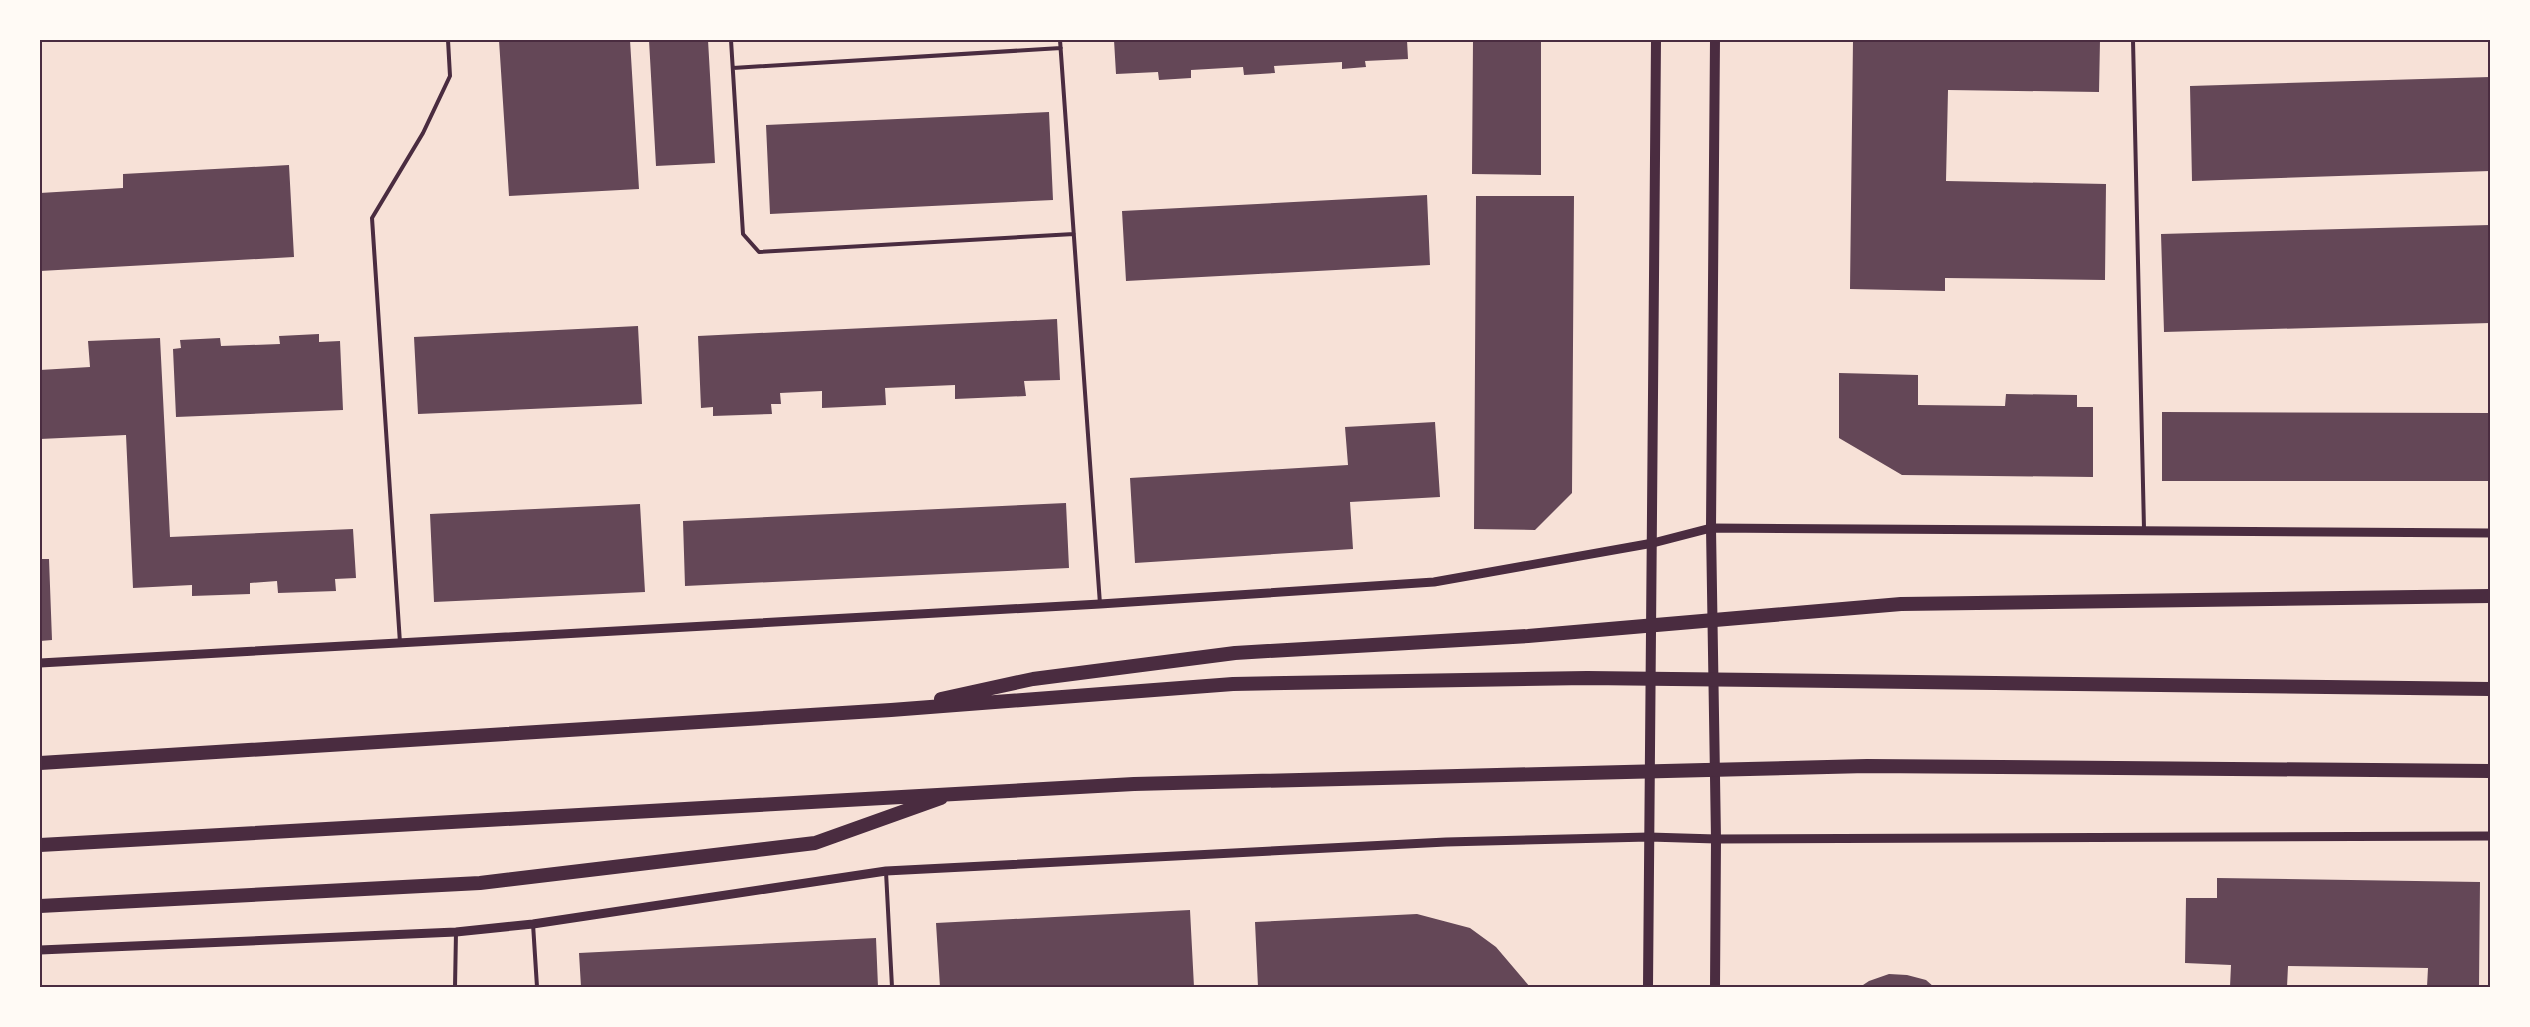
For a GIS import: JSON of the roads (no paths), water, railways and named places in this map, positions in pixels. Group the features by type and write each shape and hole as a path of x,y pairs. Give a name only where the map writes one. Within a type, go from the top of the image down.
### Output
{"highway":[{"path":"891,710 1033,679 1235,653 1528,636 1901,604 2490,596"},
{"path":"40,763 891,710 1233,684 1577,678 2490,689"},
{"path":"40,845 1134,784 1867,766 2490,771"},
{"path":"40,906 480,883 815,843 955,793"}],"main road":[{"path":"1648,987 1656,40"},
{"path":"1715,40 1711,528 1716,839 1715,987"}],"street":[{"path":"40,663 1100,604 1434,582 1653,543 1711,528 2490,532"},
{"path":"40,950 456,932 533,924 886,871 1446,842 1649,837 1716,839 2490,836"}],"lane":[{"path":"400,643 372,218 423,133 450,76 448,40"},
{"path":"731,40 743,234 759,252 1074,234"},
{"path":"1060,40 1100,604"},
{"path":"2133,40 2144,529"},
{"path":"733,68 1061,48"},
{"path":"886,871 892,987"},
{"path":"533,924 537,987"},
{"path":"455,987 456,932"}]}
